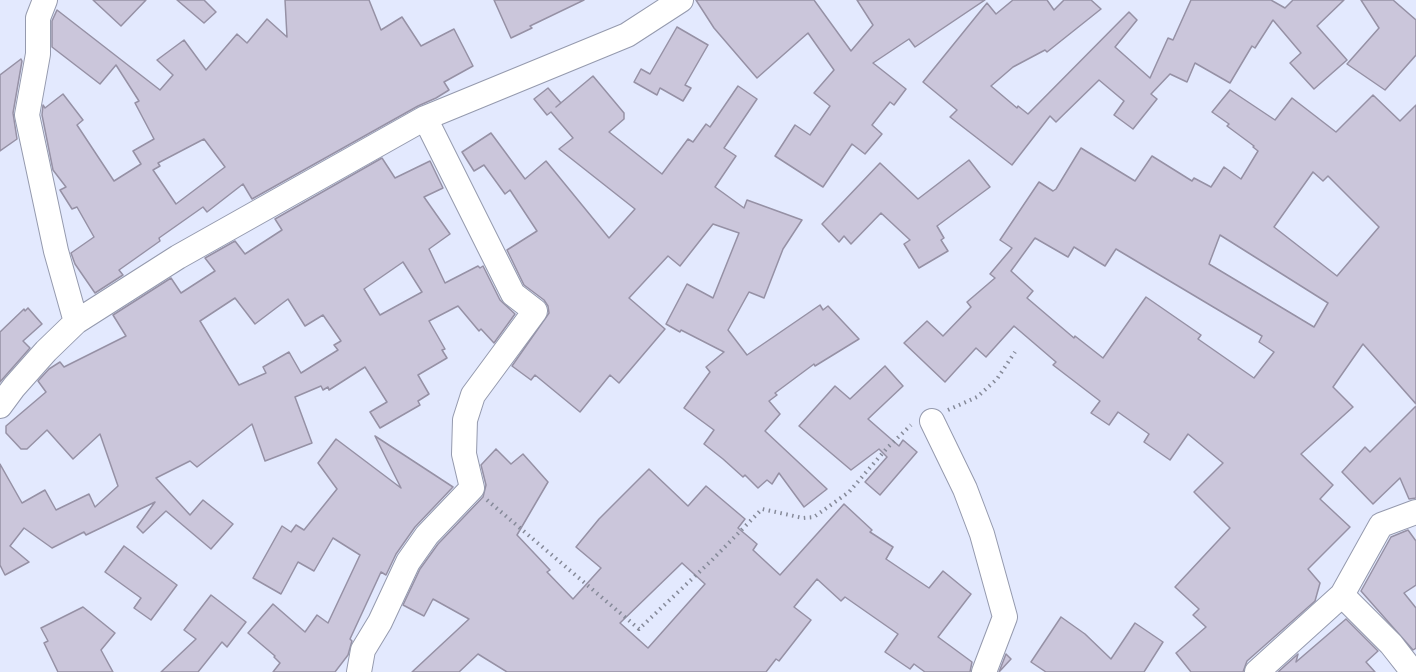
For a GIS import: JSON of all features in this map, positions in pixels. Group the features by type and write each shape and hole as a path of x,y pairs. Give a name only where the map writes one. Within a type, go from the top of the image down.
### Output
{"street":[{"path":"45,0 38,18 38,54 27,115 56,251 76,322"},
{"path":"0,406 46,351 76,322 178,257 425,118 627,34 681,0"},
{"path":"359,672 363,650 380,622 408,562 427,535 472,488 464,454 465,420 473,395 535,311 513,294 425,118"},
{"path":"932,421 965,489 982,534 1005,617 984,672"},
{"path":"1257,672 1342,595 1381,525 1416,512"},
{"path":"1342,595 1391,644 1413,672"}],"path":[{"path":"472,488 639,629 762,509 803,518 814,517 849,492 886,448 911,425 932,421 953,407 977,397 997,379 1014,352"}],"building":[{"path":"93,0 146,0 121,26"},
{"path":"177,0 204,0 216,12 204,23"},
{"path":"285,0 369,0 381,30 402,17 421,46 454,29 473,66 444,82 449,90 436,98 252,199 243,184 207,212 203,207 119,270 123,275 95,293 75,264 71,253 94,237 77,207 72,209 60,190 66,187 53,170 42,115 43,105 45,108 63,94 83,120 77,125 114,181 141,164 133,151 154,139 135,103 139,101 116,65 100,84 52,47 52,21 57,10 160,90 173,75 157,60 184,40 206,70 237,34 247,43 267,19 287,37","holes":["204,139 225,167 176,204 153,170 160,166 158,163"]},
{"path":"494,0 584,0 530,26 532,28 511,38"},
{"path":"696,0 814,0 851,51 873,25 857,0 985,0 915,47 909,39 873,63 906,89 894,105 890,102 872,125 882,134 865,154 852,144 823,187 775,156 795,125 810,135 830,106 814,93 834,70 808,33 757,78 714,28"},
{"path":"1013,0 1047,0 1054,10 1064,0 1091,0 1101,9 1047,52 1045,50 1013,67 991,86 1017,108 1018,106 1028,114 1129,12 1137,20 1115,47 1150,78 1168,38 1173,40 1191,0 1271,0 1285,8 1293,0 1344,0 1317,26 1347,60 1314,89 1290,63 1301,53 1273,20 1255,48 1252,46 1230,83 1195,63 1187,82 1170,74 1151,94 1157,99 1133,129 1114,115 1124,101 1099,80 1056,122 1050,116 1012,165 950,117 957,110 923,82 987,3 996,14"},
{"path":"1361,0 1393,0 1416,20 1416,55 1385,90 1347,64 1379,28"},
{"path":"677,27 708,45 685,85 691,88 683,101 660,88 657,95 634,82 641,69 650,74"},
{"path":"21,59 13,113 17,139 0,151 0,75"},
{"path":"593,76 624,113 624,119 609,132 662,174 688,139 693,142 706,124 710,127 738,86 757,99 724,148 736,156 715,187 744,208 747,200 802,220 783,249 764,298 749,292 728,330 747,355 820,305 823,310 828,306 859,339 815,366 814,364 775,393 777,395 769,401 780,414 765,431 827,489 804,507 779,473 772,484 767,480 758,488 745,475 743,477 704,444 714,430 684,408 710,372 706,367 724,352 666,324 687,284 713,298 739,233 713,224 680,266 668,256 629,298 665,329 619,383 610,375 580,412 535,375 531,380 512,366 549,313 544,300 524,285 507,250 537,231 510,190 505,194 484,165 474,171 462,152 491,133 525,179 546,161 609,238 635,209 559,149 573,138 551,112 547,115 534,99 548,88 561,103"},
{"path":"1230,90 1275,120 1292,98 1336,132 1373,95 1400,121 1416,105 1416,404 1363,344 1333,387 1353,407 1301,454 1333,485 1320,499 1350,527 1308,569 1320,583 1315,601 1247,661 1243,672 1191,672 1176,653 1206,627 1193,615 1199,609 1175,587 1230,528 1194,492 1223,463 1188,434 1170,460 1144,442 1149,434 1118,412 1109,425 1091,413 1100,401 1053,365 1056,362 1014,326 986,357 976,348 945,382 904,343 927,321 943,336 971,307 967,302 995,278 990,274 1012,248 1000,240 1039,182 1053,191 1056,189 1081,148 1135,181 1152,156 1192,181 1194,178 1211,187 1224,167 1241,179 1258,151 1227,126 1229,124 1212,112","holes":["1313,172 1323,181 1328,176 1379,227 1337,276 1274,227","1220,235 1328,303 1314,327 1209,264","1035,238 1068,257 1074,247 1105,266 1116,249 1262,336 1259,342 1274,352 1254,378 1198,339 1201,335 1146,297 1103,358 1075,336 1074,338 1027,298 1033,291 1011,271"]},
{"path":"382,158 395,178 430,161 443,188 424,197 450,234 429,249 445,283 478,266 480,268 483,266 500,300 515,314 494,343 481,329 479,331 458,306 429,321 445,349 442,350 447,358 418,375 429,394 418,401 420,405 380,428 370,412 387,402 365,367 329,390 328,387 323,390 321,386 295,397 312,443 265,461 252,424 197,467 190,461 156,478 190,515 203,500 233,524 211,549 166,511 143,533 137,527 155,502 86,535 84,532 52,548 24,528 10,546 29,562 5,575 0,565 0,464 22,503 45,490 56,510 89,494 95,507 118,486 100,434 73,459 47,430 27,449 21,449 6,433 6,426 46,392 38,381 49,369 60,362 64,367 126,336 113,315 171,278 181,293 215,271 205,258 235,241 245,254 282,230 275,219","holes":["403,262 422,292 380,315 364,289","235,298 255,324 288,299 305,326 323,315 341,341 334,345 338,350 301,373 289,352 263,367 266,373 239,385 200,321"]},
{"path":"969,160 990,187 937,226 944,238 941,240 948,251 919,268 904,244 910,240 881,213 851,244 844,236 839,242 822,224 880,163 918,199"},
{"path":"28,308 42,324 23,341 30,348 0,382 0,332 24,309 25,311"},
{"path":"885,366 903,386 868,419 899,446 903,440 917,452 880,495 865,482 887,457 879,449 851,470 799,426 835,386 850,399"},
{"path":"1416,406 1416,498 1409,499 1400,478 1373,504 1342,472 1365,447 1370,452"},
{"path":"375,436 453,487 415,527 396,554 386,575 381,572 350,639 352,641 348,655 335,672 273,672 280,663 248,633 273,604 305,632 317,615 328,623 360,555 333,538 314,571 298,562 281,594 253,578 282,526 291,532 296,525 304,530 337,489 318,463 336,439 401,488"},
{"path":"496,449 511,464 523,454 548,482 517,535 573,599 601,568 576,547 599,519 649,469 688,506 706,486 745,519 738,528 757,544 753,550 780,575 844,504 872,530 870,532 893,547 886,559 929,588 943,571 971,594 938,637 972,662 970,672 925,672 914,664 910,669 885,652 898,634 845,597 841,601 817,579 794,607 811,620 779,661 776,659 766,672 507,672 478,654 459,672 412,672 469,619 433,599 424,616 403,605 420,569 438,544 483,497 486,485 481,465","holes":["682,563 705,584 648,648 620,623"]},
{"path":"1408,530 1416,541 1416,585 1404,593 1416,608 1416,648 1413,650 1361,591 1391,537"},
{"path":"124,546 177,585 151,620 134,608 141,598 105,572"},
{"path":"211,595 246,622 227,647 222,642 198,672 161,672 196,639 184,630"},
{"path":"83,607 115,633 101,650 113,672 58,672 44,643 48,641 41,628"},
{"path":"1061,617 1085,634 1111,659 1135,623 1163,642 1144,672 1046,672 1031,662"},
{"path":"1346,619 1378,651 1366,662 1375,672 1278,672 1298,654 1296,662"},
{"path":"1006,654 1011,659 999,672"}]}
